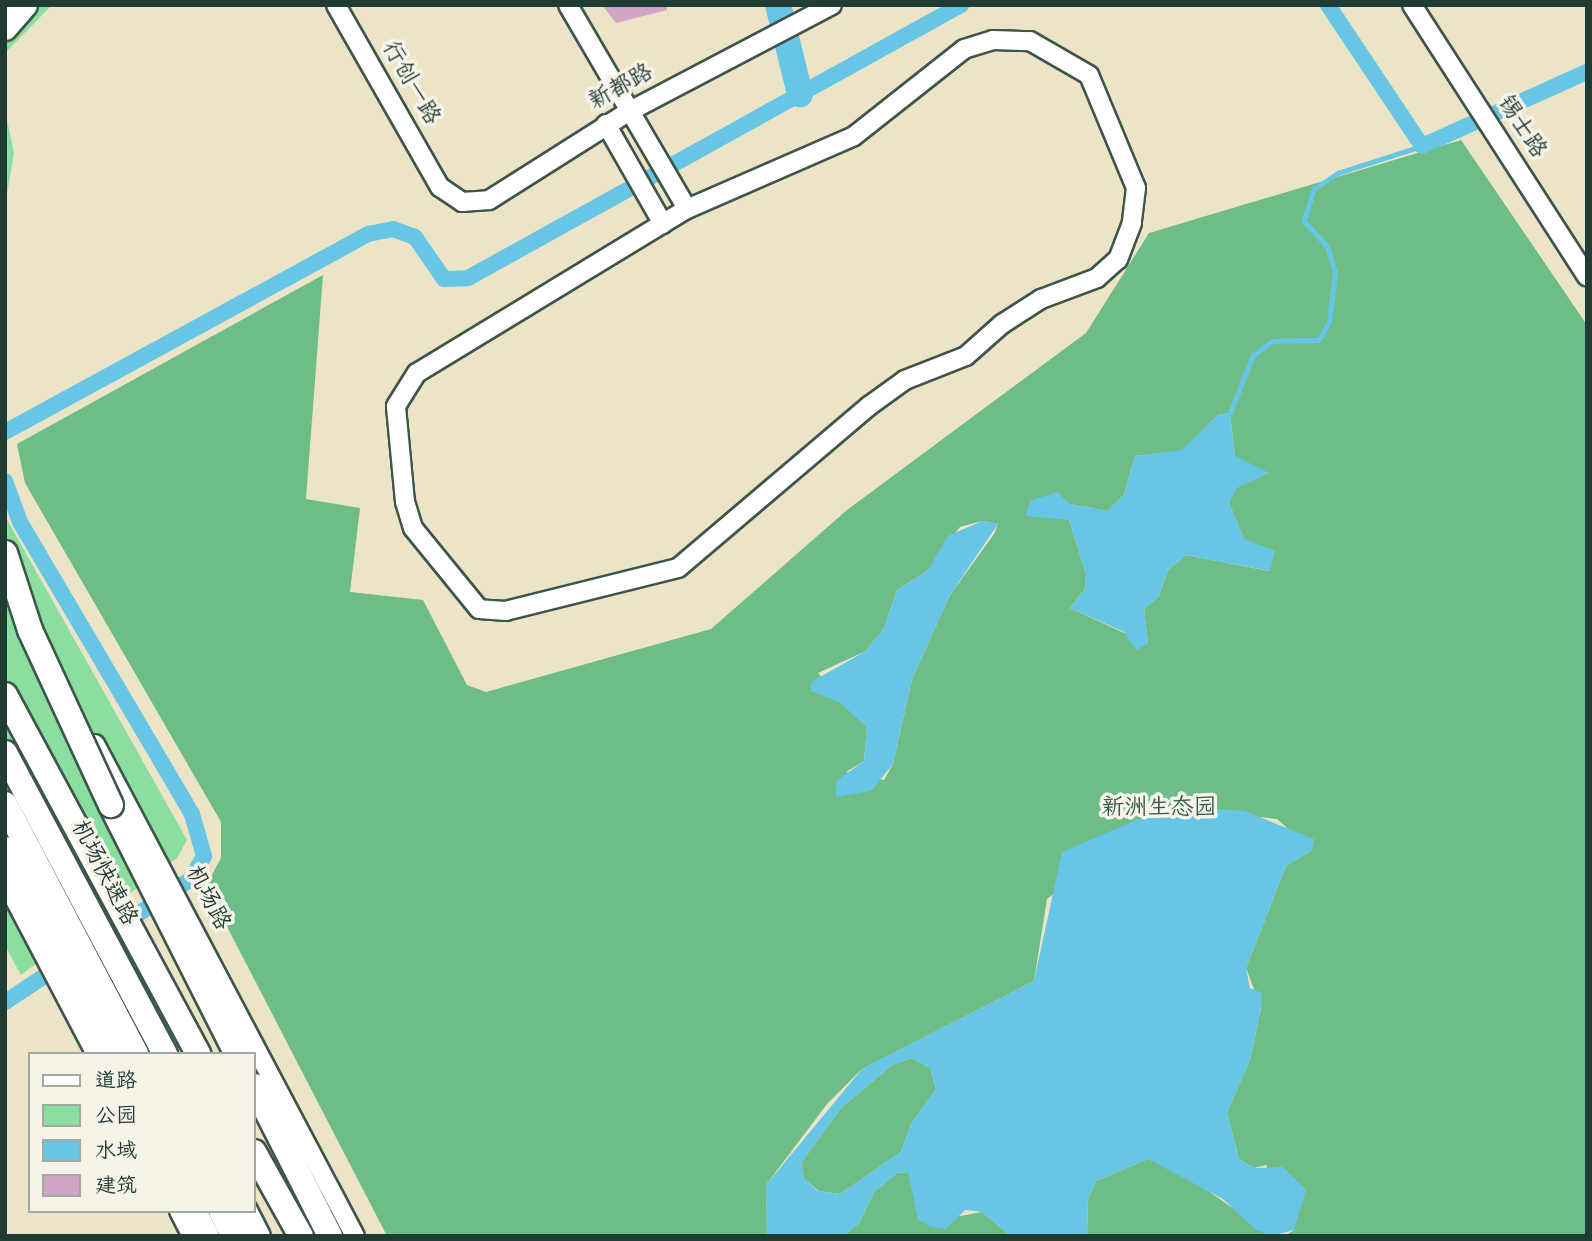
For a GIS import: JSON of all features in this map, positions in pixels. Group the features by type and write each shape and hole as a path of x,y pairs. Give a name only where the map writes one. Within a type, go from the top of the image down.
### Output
{"highway":[{"path":"5,28 25,5"},
{"path":"5,553 30,630 111,805 157,877 236,1052"},
{"name":"机场快速路","path":"5,695 197,1052"},
{"name":"机场快速路","path":"5,753 164,1052"},
{"path":"5,804 52,935"},
{"path":"5,849 112,1052"},
{"path":"75,978 134,1052"},
{"path":"256,1090 330,1236"},
{"path":"256,1156 301,1236"},
{"path":"195,1213 207,1236"},
{"path":"222,1213 234,1236"},
{"path":"246,1213 258,1236"}],"street":[{"name":"行创一路","path":"336,5 440,187"},
{"path":"568,5 684,203"},
{"name":"新都路","path":"440,187 462,202 489,200 606,124 832,5"},
{"name":"锡士路","path":"1412,5 1587,277"},
{"path":"993,40 1030,41 1089,75 1136,188 1132,223 1118,259 1097,278 1041,299 966,356 905,380 678,568 506,611 479,609 413,528 396,434 404,388 417,373 660,218 684,203 854,136 964,49 993,40"},
{"path":"606,124 660,218"},
{"name":"机场路","path":"5,590 157,877"},
{"path":"5,881 52,935 75,978 95,1052"},
{"name":"机场路","path":"177,917 252,1052"},
{"name":"机场路","path":"256,1059 355,1236"},
{"path":"180,1213 192,1236"}],"green space":[{"path":"5,5 52,5 5,53"},
{"path":"5,110 14,153 5,206"},
{"name":"新洲生态园","path":"1461,140 1587,325 1587,1236 1284,1236 1294,1230 1266,1165 1254,1168 1239,1159 1227,1112 1250,1060 1261,1008 1246,968 1286,866 1312,850 1277,819 1169,806 1047,899 1034,981 862,1069 827,1104 766,1185 767,1236 387,1236 206,886 221,858 221,822 25,483 17,444 323,275 306,499 360,508 350,592 423,600 467,685 486,692 711,629 847,510 1086,333 1149,233","holes":["1230,413 1235,456 1242,463 1229,503 1244,539 1269,571 1186,555 1168,570 1159,596 1144,609 1148,644 1070,608 1085,589 1086,574 1069,520 1045,514 1070,504 1107,511 1124,495 1135,456 1182,451 1218,415","982,521 998,524 994,534 950,595 912,679 893,764 884,780 846,772 864,761 867,727 818,673 866,651 884,628 897,590 928,570 960,527"]},
{"path":"5,516 187,840 177,858 21,975 5,946"},
{"path":"912,1058 930,1068 936,1089 911,1124 901,1152 840,1194 819,1191 804,1179 801,1163 841,1108 892,1065"},
{"path":"1148,1159 1173,1166 1272,1236 1087,1236 1088,1199 1096,1181"},
{"path":"908,1172 955,1217 982,1212 1011,1236 843,1236 859,1223 874,1192 897,1173"}],"water":[{"path":"1230,413 1235,456 1269,473 1237,488 1229,503 1244,539 1275,551 1270,571 1186,555 1168,570 1159,596 1144,609 1148,644 1136,650 1124,632 1070,608 1085,589 1086,574 1069,520 1025,516 1030,501 1057,492 1070,504 1107,511 1124,495 1135,456 1182,450 1218,415"},
{"path":"982,521 998,524 950,595 912,679 893,764 871,791 836,797 836,781 864,761 867,727 839,702 811,691 811,682 866,651 884,628 897,590 928,570 948,536"},
{"path":"1169,806 1245,811 1314,839 1312,850 1286,866 1246,968 1250,988 1262,993 1261,1008 1250,1060 1227,1112 1239,1159 1254,1168 1283,1167 1306,1190 1294,1230 1272,1236 1255,1229 1223,1199 1148,1159 1096,1181 1088,1199 1087,1236 1011,1236 982,1212 965,1210 946,1229 931,1227 918,1220 908,1172 897,1173 874,1192 859,1223 843,1236 767,1236 766,1185 862,1069 1034,981 1062,852","holes":["912,1058 930,1068 936,1089 911,1124 901,1152 840,1194 818,1191 804,1179 801,1163 841,1108 892,1065"]}],"building":[{"path":"602,5 667,5 667,10 616,23"}],"waterway":[{"path":"778,5 800,94"},
{"path":"5,432 368,234 393,229 415,237 444,279 468,278 961,5"},
{"path":"1328,5 1422,146 1587,72"},
{"path":"1230,413 1253,355 1273,341 1319,340 1329,322 1335,273 1328,248 1304,221 1314,189 1338,173 1422,146"},
{"path":"5,481 20,522 192,814 204,856 191,879 5,1002"}]}
